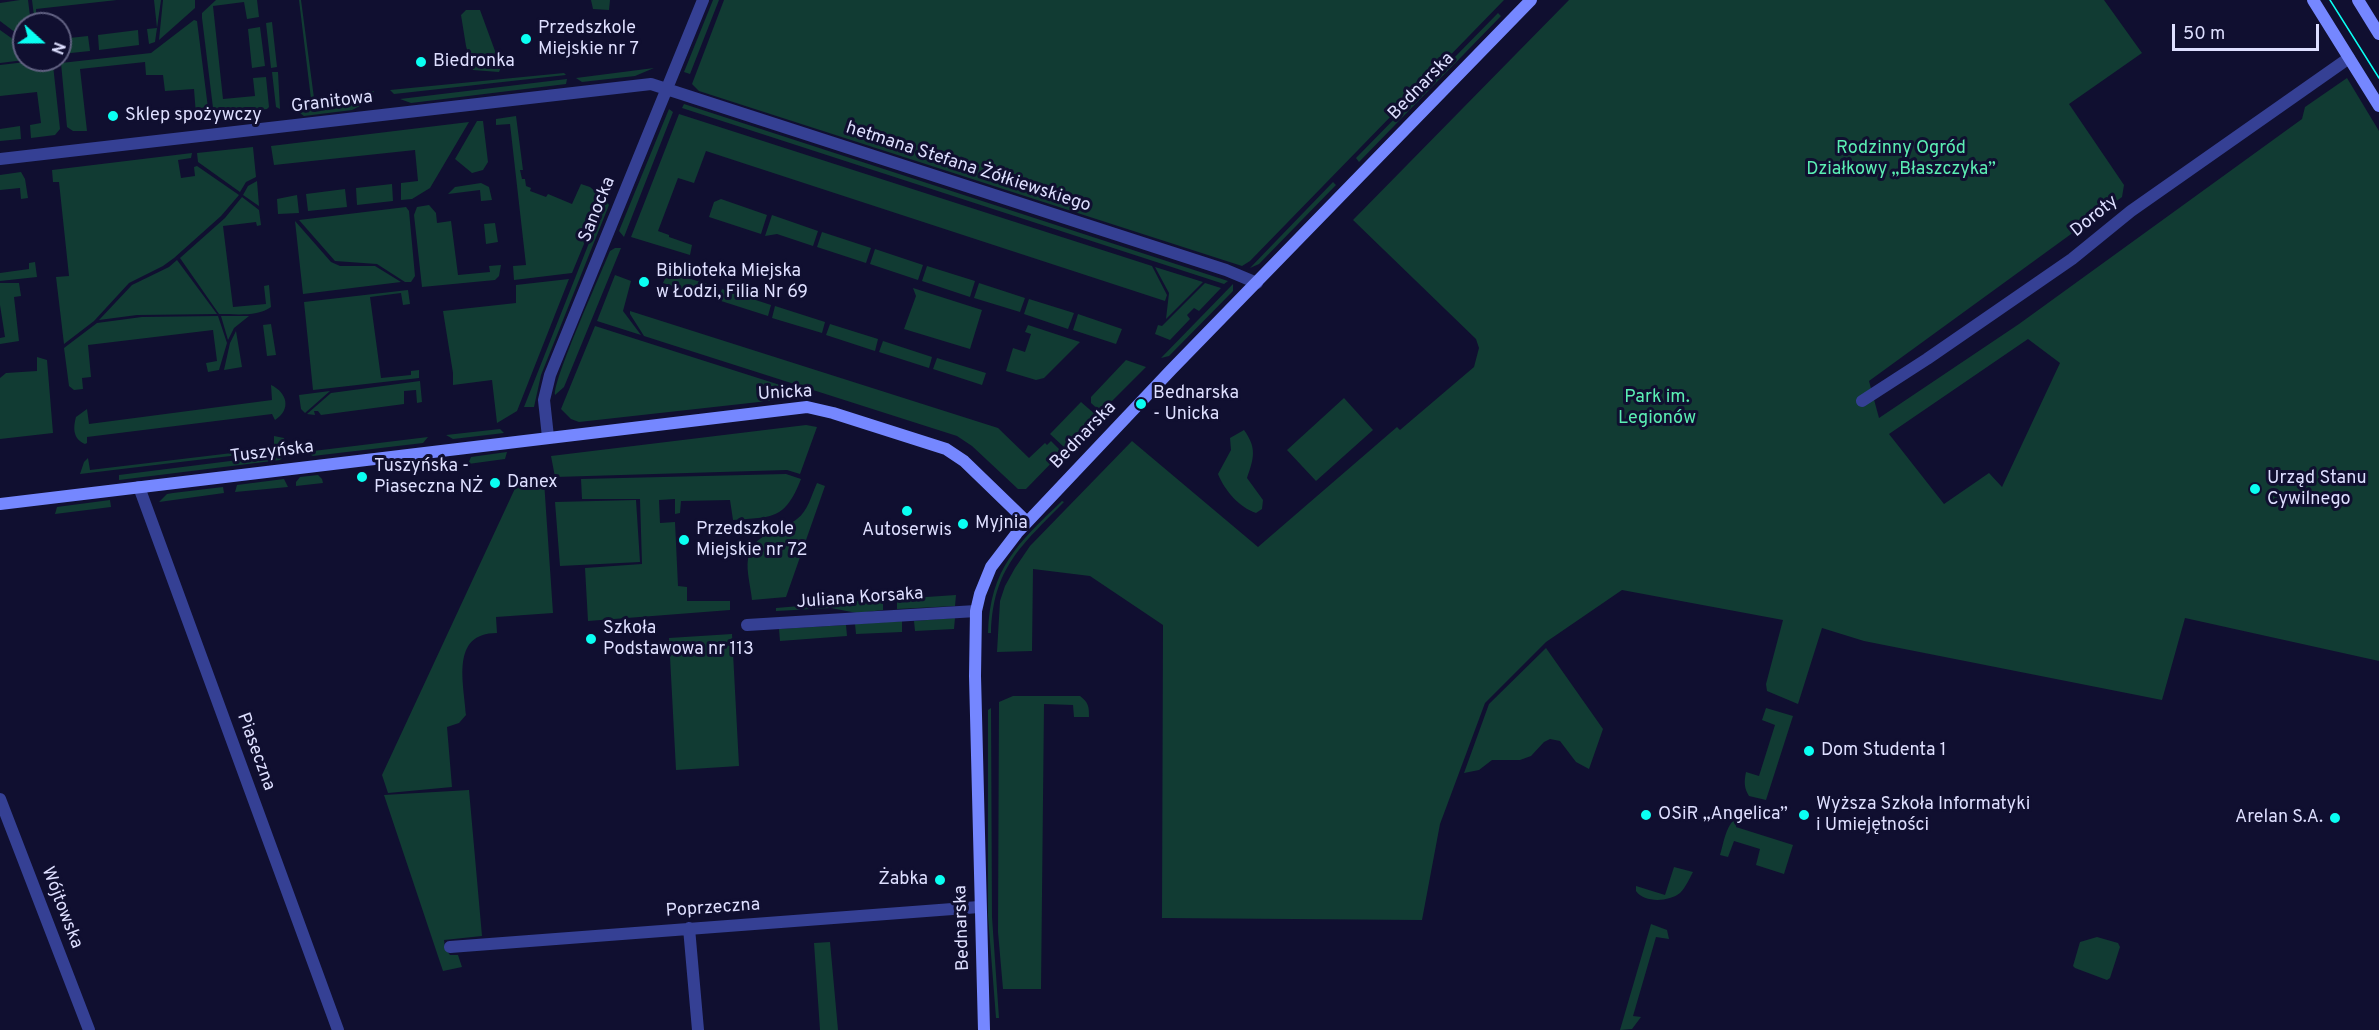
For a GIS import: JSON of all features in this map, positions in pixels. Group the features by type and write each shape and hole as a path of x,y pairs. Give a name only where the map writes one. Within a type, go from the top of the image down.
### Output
{"street":[{"name":"Sanocka","path":"548,437 544,400 550,375 703,0"},
{"path":"2313,0 2379,106"},
{"path":"2358,0 2379,34"},
{"name":"Bednarska","path":"984,1030 975,676 976,611 991,567 1027,522 1530,1"},
{"name":"Doroty","path":"1862,401 1886,388 2072,259 2131,211 2349,58"},
{"name":"Granitowa","path":"0,159 642,84 667,89"},
{"name":"hetmana Stefana Żółkiewskiego","path":"667,89 1226,270 1257,283"},
{"name":"Unicka","path":"548,437 796,408 819,409 946,449 964,461 1027,522"},
{"name":"Tuszyńska","path":"0,504 548,437"},
{"name":"Piaseczna","path":"138,487 338,1030"},
{"name":"Juliana Korsaka","path":"747,625 976,611"},
{"name":"Wójtowska","path":"0,799 88,1030"},
{"name":"Poprzeczna","path":"450,947 980,907"},
{"path":"689,928 698,1030"}],"green space":[{"path":"28,0 30,12 12,12 12,30 0,21 0,3"},
{"path":"32,0 117,0 36,9 36,12 34,12"},
{"path":"154,0 161,0 157,28"},
{"path":"163,0 195,0 195,8 159,40"},
{"path":"216,0 257,0 259,17 247,19 244,2 213,6 223,99 255,96 253,78 266,77 269,107 267,109 214,116 202,13"},
{"path":"299,0 301,0 314,98 374,91 371,97 297,105 297,101 311,99"},
{"path":"591,0 610,0 609,10 593,9"},
{"path":"713,0 719,0 690,74 684,72"},
{"path":"724,0 1504,0 1250,261 1242,266 699,91 692,84"},
{"name":"Park im. Legionów","path":"1569,0 2104,0 2142,53 2069,104 2124,185 2122,197 1869,381 1879,418 2019,324 2302,119 2305,107 2347,78 2379,131 2379,661 2185,618 2162,700 1864,641 1822,628 1798,704 1767,691 1766,684 1783,620 1622,590 1546,642 1485,703 1440,824 1422,920 1162,918 1163,625 1090,576 1033,569 1032,651 997,652 1000,601 1005,586 1030,546 1132,441 1258,547 1397,427 1400,430 1474,367 1479,348 1476,339 1353,220","holes":["2028,339 2060,363 2002,487 1989,473 1944,504 1889,434"]},
{"path":"466,10 480,10 495,51 504,60 499,72 473,70 461,15"},
{"path":"1498,13 1501,16 1359,162 1356,158"},
{"path":"194,20 197,21 207,115 183,120 182,116 196,115 194,89 165,91 163,75 146,75 145,62 80,69 87,131 73,131 67,127 62,72 72,72 72,62 151,53"},
{"path":"272,22 277,67 271,68 266,23"},
{"path":"260,27 265,66 252,68 248,29"},
{"path":"157,28 155,42 149,44 147,29"},
{"path":"0,30 12,38 12,62 0,63"},
{"path":"138,30 139,45 99,50 98,35"},
{"path":"88,36 90,51 72,53 72,38"},
{"path":"12,64 12,72 54,72 60,129 55,135 31,138 30,125 41,123 37,92 0,96 0,65"},
{"path":"654,68 635,76 582,82 576,78"},
{"path":"272,72 278,72 280,109 276,107"},
{"path":"564,73 566,75 394,94 390,90"},
{"path":"567,79 566,84 411,103 400,99"},
{"path":"368,102 352,110 304,116 297,111"},
{"path":"684,104 1228,281 1224,284 682,108"},
{"path":"669,109 673,112 624,237 619,231"},
{"path":"679,114 1152,266 1167,295 1165,301 706,151 694,183 678,178 658,231 692,245 690,255 631,237"},
{"path":"516,116 523,170 520,170 526,186 531,188 530,191 546,197 548,194 572,204 581,184 590,187 603,198 572,273 514,280 513,266 526,265 510,124 496,125 496,119"},
{"path":"477,121 483,121 488,162 483,170 472,173 455,159"},
{"path":"469,122 430,188 412,199 401,200 401,183 418,181 415,150 274,165 271,146"},
{"path":"20,126 21,139 0,141 0,129"},
{"path":"253,147 256,177 246,182 240,192 198,162 197,153"},
{"path":"192,153 191,158 178,160 181,178 195,176 194,167 197,166 239,195 221,216 174,258 129,283 94,321 64,344 56,277 69,276 59,182 53,182 52,170"},
{"path":"21,172 25,179 28,198 21,199 20,188 0,190 0,175"},
{"path":"257,181 259,206 243,195 248,186"},
{"path":"1333,182 1336,185 1259,264 1250,268"},
{"path":"481,183 489,187 492,200 481,201 480,190 448,194 455,187"},
{"path":"392,184 393,201 357,205 356,188"},
{"path":"345,189 347,207 308,211 306,194"},
{"path":"297,195 299,213 278,214 277,199"},
{"path":"242,197 259,210 261,225 257,226 256,222 223,226 233,307 266,304 264,286 269,285 271,307 253,314 219,314 180,258 225,218"},
{"path":"721,199 767,215 761,234 709,217 714,202"},
{"path":"606,200 609,205 541,375 534,407 524,407"},
{"path":"429,205 436,213 437,223 451,221 458,275 490,272 489,266 501,265 499,276 495,280 422,287 414,215 417,207"},
{"path":"406,207 409,211 415,276 411,282 405,282 377,264 335,261 299,220"},
{"path":"772,215 818,231 813,246 777,234 765,236"},
{"path":"295,221 331,262 340,266 375,266 401,282 303,294"},
{"path":"495,223 498,242 486,244 484,224"},
{"path":"822,232 871,248 866,263 817,247"},
{"path":"621,248 564,387 555,395 561,369 578,326 610,251"},
{"path":"875,249 923,265 918,280 870,264"},
{"path":"177,260 217,314 137,315 99,320 132,285 169,267"},
{"path":"35,262 37,277 0,281 0,273 29,269 29,263"},
{"path":"927,266 975,281 970,297 922,281"},
{"path":"1155,267 1203,282 1166,319 1169,293"},
{"path":"668,272 717,287 713,299 663,283"},
{"path":"615,275 631,281 623,311 641,335 597,321"},
{"path":"569,279 517,411 497,423 492,380 453,385 443,311 516,303 516,285"},
{"path":"0,283 19,283 21,296 14,297 19,341 0,344 0,338 5,337 0,305"},
{"path":"979,283 1025,298 1020,312 974,298"},
{"path":"1205,283 1221,288 1199,311 1194,308 1187,315 1190,319 1170,340 1155,334 1158,325 1162,326"},
{"path":"1233,284 1233,291 1169,356 1161,358"},
{"path":"913,288 982,310 970,349 904,329 916,296"},
{"path":"722,289 771,305 768,316 718,300"},
{"path":"408,290 410,304 403,305 401,293 370,297 381,378 411,375 411,371 419,370 419,378 313,390 304,302"},
{"path":"1029,299 1074,313 1068,329 1024,314"},
{"path":"775,306 825,322 822,333 772,318"},
{"path":"630,311 998,428 1029,458 1045,443 1047,445 1051,441 1062,452 1026,489 1018,489 972,446 957,436 644,336"},
{"path":"1078,314 1122,329 1116,344 1073,330"},
{"path":"218,316 227,343 219,370 208,372 206,363 217,361 213,330 88,345 91,377 82,378 83,389 74,390 69,386 64,348 97,323 142,317"},
{"path":"221,316 249,316 234,328 228,340"},
{"path":"271,324 276,355 267,356 263,325"},
{"path":"830,324 878,339 875,351 826,335"},
{"path":"1028,325 1080,342 1044,378 1036,380 1006,371 1013,348 1025,352 1031,334 1025,332"},
{"path":"595,326 805,393 804,397 579,422 571,419 561,409"},
{"path":"236,331 242,367 224,370 230,343"},
{"path":"883,341 932,357 929,368 879,352"},
{"path":"37,357 47,360 53,433 0,439 0,378 6,373 37,371"},
{"path":"937,358 986,373 982,385 933,369"},
{"path":"1126,360 1146,367 1101,412 1091,403 1091,397"},
{"path":"420,381 422,402 417,403 416,390 404,391 404,404 321,415 318,411 314,411 315,415 307,414 331,393"},
{"path":"271,385 281,392 285,402 284,411 275,420 272,414 87,437 85,444 78,439 75,433 76,417 87,409 89,424 272,400"},
{"path":"330,391 305,413 301,409 299,395"},
{"path":"1344,398 1373,430 1316,481 1287,450"},
{"path":"1081,402 1096,415 1065,448 1050,434"},
{"path":"806,425 817,427 800,474 787,470 555,477 551,456"},
{"path":"500,429 504,433 453,439 446,435"},
{"path":"1244,430 1253,448 1247,478 1263,500 1262,509 1256,513 1233,498 1218,474 1231,450 1230,438"},
{"path":"274,436 284,438 289,449 80,474 88,458 90,470 274,448"},
{"path":"428,437 423,443 313,456 305,452"},
{"path":"507,452 505,459 468,464 471,457"},
{"path":"286,454 280,460 119,480 119,475"},
{"path":"448,459 452,466 406,472 408,464"},
{"path":"786,474 801,479 783,509 768,517 733,520 730,500 681,501 680,513 675,514 675,499 659,500 660,523 675,522 678,586 687,587 687,601 730,601 730,610 588,621 585,568 642,564 640,499 582,499 581,479"},
{"path":"318,475 323,483 296,486 300,477"},
{"path":"284,479 288,487 235,492 237,485"},
{"path":"544,481 553,613 496,617 497,633 482,635 472,641 466,651 463,675 466,715 459,723 447,727 452,787 388,793 382,775 518,482"},
{"path":"817,483 825,486 786,597 752,600 748,569 751,550 761,538 801,516 807,508"},
{"path":"223,487 224,493 159,502 167,494"},
{"path":"110,500 111,507 55,514 57,507"},
{"path":"636,500 640,562 560,566 555,502"},
{"path":"1062,501 1064,502 1012,560 997,591 991,633 988,633 994,591 1009,558 1032,530"},
{"path":"956,595 955,606 897,609 897,599"},
{"path":"883,599 883,610 857,613 831,608 776,611 776,608"},
{"path":"955,618 954,629 915,631 914,621"},
{"path":"902,621 902,632 856,634 855,624"},
{"path":"846,625 847,636 780,641 779,629"},
{"path":"732,634 739,766 676,770 669,638"},
{"path":"1546,648 1603,729 1589,769 1576,762 1560,741 1550,739 1531,756 1520,760 1492,760 1479,770 1464,773 1489,704"},
{"path":"1013,696 1080,696 1087,703 1089,710 1089,717 1074,717 1073,705 1044,704 1041,989 1003,989 998,932 999,702"},
{"path":"991,708 992,917 999,1018 996,1018 988,916 988,710"},
{"path":"1766,708 1793,716 1766,800 1749,796 1745,782 1746,772 1759,776 1775,725 1762,720"},
{"path":"469,790 482,936 444,940 445,948 450,955 458,955 462,967 443,971 384,795"},
{"path":"1739,816 1736,827 1793,845 1784,874 1756,865 1760,849 1734,841 1728,857 1720,855 1728,828"},
{"path":"1674,867 1693,872 1680,893 1670,898 1657,900 1645,898 1636,891 1636,886 1665,895"},
{"path":"1651,924 1667,930 1669,939 1656,937 1633,1016 1641,1017 1632,1029 1620,1030"},
{"path":"2097,937 2118,943 2120,947 2110,978 2107,980 2073,966 2080,942"},
{"path":"830,942 838,1030 820,1030 814,943"}],"tram line":[{"path":"2330,0 2379,78"}],"place":[{"name":"Przedszkole Miejskie nr 7","path":"526,39"},
{"name":"Biedronka","path":"421,62"},
{"name":"Sklep spożywczy","path":"113,116"},
{"name":"Biblioteka Miejska w Łodzi, Filia Nr 69","path":"644,282"},
{"name":"Bednarska - Unicka","path":"1141,404"},
{"name":"Tuszyńska - Piaseczna NŻ","path":"362,477"},
{"name":"Danex","path":"495,483"},
{"name":"Urząd Stanu Cywilnego","path":"2255,489"},
{"name":"Autoserwis","path":"907,511"},
{"name":"Myjnia","path":"963,524"},
{"name":"Przedszkole Miejskie nr 72","path":"684,540"},
{"name":"Szkoła Podstawowa nr 113","path":"591,639"},
{"name":"Dom Studenta 1","path":"1809,751"},
{"name":"OSiR „Angelica”","path":"1646,815"},
{"name":"Wyższa Szkoła Informatyki i Umiejętności","path":"1804,815"},
{"name":"Arelan S.A.","path":"2335,818"},
{"name":"Żabka","path":"940,880"}],"park label":[{"name":"Rodzinny Ogród Działkowy „Błaszczyka”","path":"1901,159"}]}
